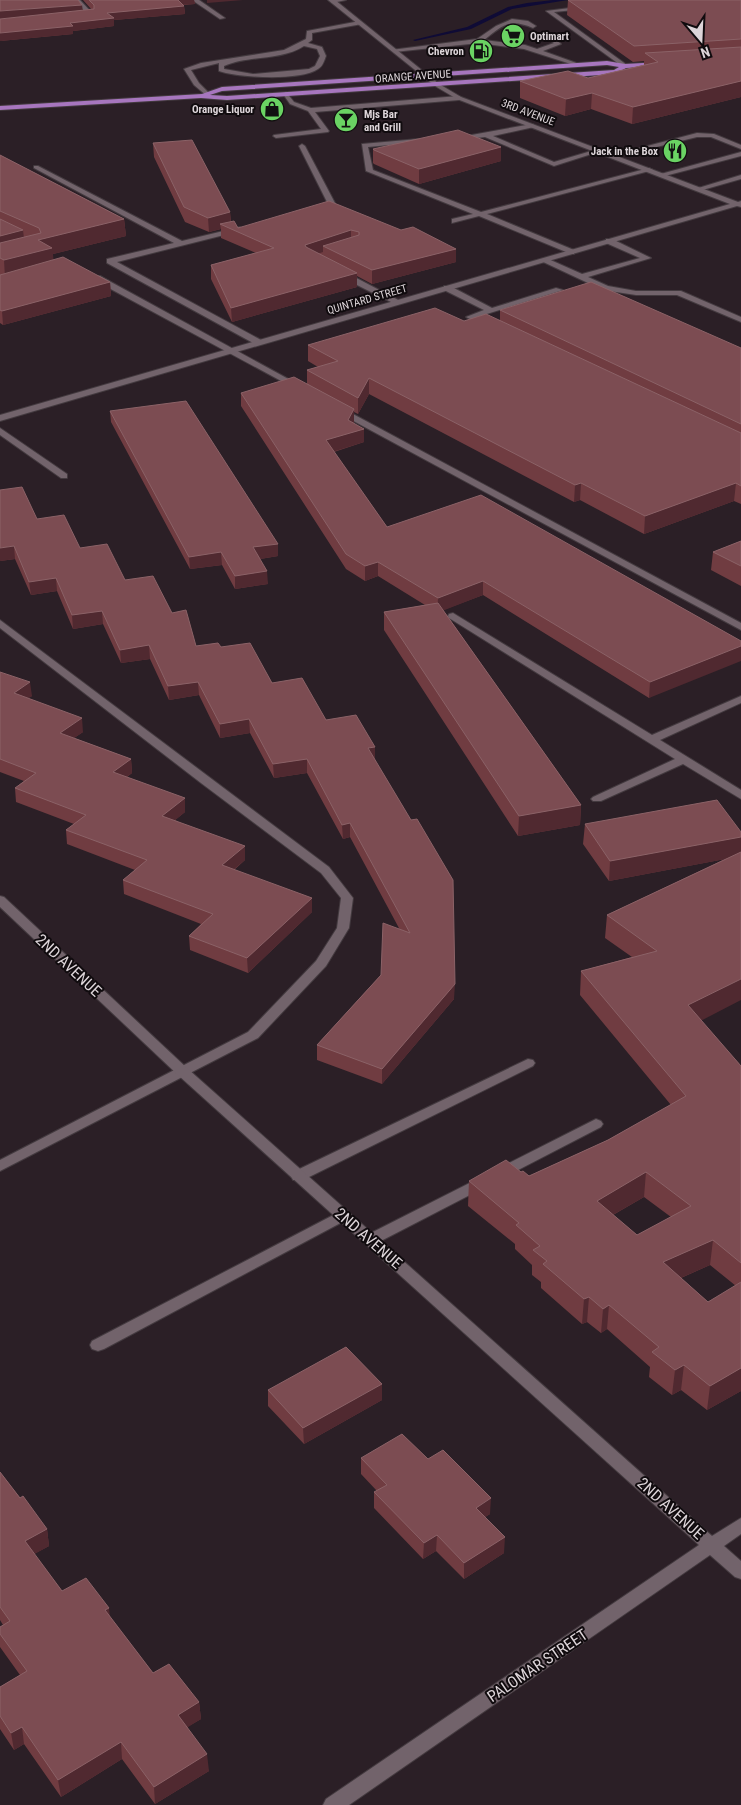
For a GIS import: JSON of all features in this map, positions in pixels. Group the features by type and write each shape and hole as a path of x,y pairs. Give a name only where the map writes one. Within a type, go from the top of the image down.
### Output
{"main road":[{"name":"ORANGE AVENUE","path":"204,95 222,89 607,63 625,66 671,63"},
{"name":"ORANGE AVENUE","path":"0,108 204,95 227,98 437,85 615,72 625,66"}],"street":[{"path":"77,0 91,14 83,15"},
{"path":"195,0 222,18"},
{"path":"332,1 343,0"},
{"name":"3RD AVENUE","path":"332,1 437,85 459,98 740,204"},
{"path":"587,6 548,10 625,66"},
{"path":"479,41 494,29 511,20 522,20 533,26"},
{"path":"204,95 188,69 202,63 286,52 302,47 309,40 309,32 360,23"},
{"path":"537,51 558,44 548,36"},
{"path":"394,50 479,41 525,47 579,65"},
{"path":"235,59 221,65 221,70 229,74 244,75 310,71 318,67 323,56 320,48 305,44"},
{"path":"286,94 292,103 310,110 459,98"},
{"path":"276,136 326,131 310,110"},
{"path":"450,138 486,135 532,126"},
{"path":"486,135 554,164 598,151"},
{"path":"612,156 697,135 712,135 741,147"},
{"path":"431,140 364,145 370,171 571,252"},
{"path":"302,146 332,205 314,210"},
{"path":"661,175 741,154"},
{"path":"36,167 181,243"},
{"path":"455,221 649,170"},
{"path":"699,189 741,177"},
{"name":"QUINTARD STREET","path":"0,418 740,204"},
{"path":"250,226 110,261 258,342"},
{"path":"581,277 647,258 609,241"},
{"path":"543,260 606,288 636,293 678,294 741,320"},
{"path":"337,272 398,302"},
{"path":"89,273 308,392"},
{"path":"337,281 387,305"},
{"path":"447,288 492,311"},
{"path":"498,331 470,317 558,290"},
{"path":"326,402 741,627"},
{"path":"0,431 64,476"},
{"path":"453,616 741,795"},
{"path":"0,623 325,870 347,898 343,928 321,962 253,1035 0,1166"},
{"path":"652,739 741,698"},
{"path":"597,799 684,759"},
{"name":"2ND AVENUE","path":"0,900 183,1072 298,1176 372,1239 741,1572"},
{"path":"298,1176 528,1063"},
{"path":"372,1239 596,1124"},
{"path":"98,1345 343,1215"},
{"name":"PALOMAR STREET","path":"333,1805 741,1525"}],"building":[{"path":"0,0 78,0 82,5 0,11"},
{"path":"89,0 178,0 184,6 107,13 114,18 70,23 73,26 0,33 0,19 94,9 94,5"},
{"path":"568,0 741,0 741,39 634,46"},
{"path":"741,47 741,81 633,107 592,93 566,99 520,81 568,71 588,78 658,62 645,53"},
{"path":"458,130 501,147 419,169 373,149"},
{"path":"192,140 230,212 208,218 184,207 153,143"},
{"path":"0,155 124,219 38,240 52,248 4,260 0,258 0,243 41,233 39,228 0,211"},
{"path":"329,201 401,230 413,227 456,249 372,270 323,246 359,235 359,232 351,230 305,245 357,273 231,308 211,265 274,248 220,224 234,221 238,228"},
{"path":"0,219 23,230 0,236"},
{"path":"63,257 110,282 0,310 0,275"},
{"path":"591,282 741,348 741,424 500,310"},
{"path":"435,308 464,321 486,314 741,433 741,486 736,483 645,516 581,483 575,485 369,378 358,398 307,370 338,361 308,345"},
{"path":"294,377 354,409 348,420 364,429 326,440 387,527 481,495 741,641 741,646 650,682 483,581 438,598 378,562 365,566 346,554 241,393"},
{"path":"186,401 278,544 253,547 267,571 235,576 221,552 189,557 110,411"},
{"path":"22,487 37,519 64,515 80,548 107,544 125,580 153,576 172,613 186,610 196,646 218,643 221,647 250,643 272,683 302,678 326,720 356,715 375,747 368,748 411,820 417,819 453,880 455,984 382,1069 317,1045 381,975 383,923 410,933 350,823 342,825 307,759 273,764 249,719 220,724 198,682 168,686 149,645 120,650 102,611 72,615 56,578 29,582 14,546 0,548 0,490"},
{"path":"741,541 741,566 713,552"},
{"path":"438,603 581,805 519,816 384,612"},
{"path":"0,672 30,682 14,693 82,718 60,733 131,759 113,772 185,798 162,816 245,846 222,865 312,898 247,958 189,936 213,914 123,880 147,860 66,830 86,815 15,788 36,773 0,759"},
{"path":"717,800 741,832 741,837 610,861 585,824"},
{"path":"741,852 741,979 688,1005 741,1066 741,1263 713,1240 663,1262 708,1302 741,1282 741,1368 710,1386 684,1365 675,1370 652,1352 659,1347 609,1305 603,1309 589,1297 584,1299 543,1264 547,1261 533,1250 540,1246 516,1225 519,1223 469,1181 506,1160 529,1176 608,1140 686,1096 581,971 657,951 607,915","holes":["646,1172 691,1206 637,1235 597,1201"]},
{"path":"346,1347 382,1384 303,1428 268,1390"},
{"path":"402,1434 428,1459 443,1450 491,1498 476,1508 505,1537 464,1563 437,1535 424,1543 374,1492 387,1485 361,1458"},
{"path":"0,1472 20,1498 23,1496 47,1529 25,1541 62,1591 86,1578 109,1608 105,1610 153,1673 169,1664 199,1702 178,1715 207,1754 154,1787 121,1742 58,1780 22,1727 11,1733 0,1716 0,1687 27,1671 0,1634 0,1627 10,1621 0,1607"}],"waterway":[{"path":"415,40 469,28 510,8 527,4 566,0"}],"place":[{"name":"Optimart","path":"513,36"},
{"name":"Chevron","path":"481,51"},
{"name":"Orange Liquor","path":"272,109"},
{"name":"Mjs Bar and Grill","path":"346,120"},
{"name":"Jack in the Box","path":"675,151"}]}
